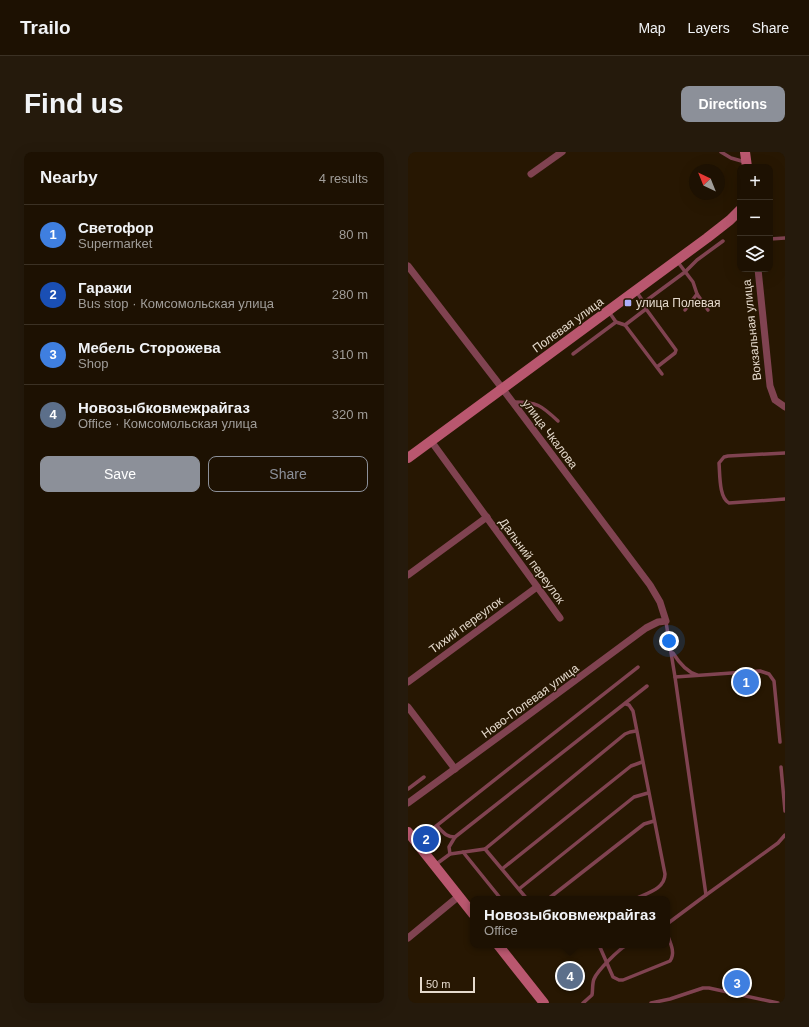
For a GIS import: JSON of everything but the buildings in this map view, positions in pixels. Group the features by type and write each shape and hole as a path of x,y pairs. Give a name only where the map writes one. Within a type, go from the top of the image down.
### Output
{"main road":[{"name":"Полевая улица","path":"408,458 636,291 730,220 737,213"},
{"path":"408,832 470,910"},
{"path":"500,948 544,1003"}],"street":[{"path":"531,174 562,152"},
{"path":"730,220 737,217"},
{"name":"улица Чкалова","path":"408,266 502,388 657,596 666,621"},
{"name":"Вокзальная улица","path":"758,272 770,386 775,400 785,408"},
{"name":"Дальний переулок","path":"431,441 560,618"},
{"name":"Дальний переулок","path":"408,575 486,517"},
{"name":"Тихий переулок","path":"408,682 537,586"},
{"name":"Ново-Полевая улица","path":"408,803 646,628 658,622 666,621"},
{"path":"408,706 455,769"},
{"path":"408,938 459,896"}],"lane":[{"path":"721,152 731,158 746,160"},
{"path":"773,239 785,238"},
{"path":"643,303 685,272 697,260 723,241"},
{"path":"677,260 695,285 696,294 708,310"},
{"path":"636,291 646,309 676,350 675,353 657,367"},
{"path":"684,310 696,294"},
{"path":"625,325 646,309"},
{"path":"608,311 616,322 625,325 662,374"},
{"path":"573,354 616,322"},
{"path":"512,402 530,402 539,405 547,410 558,421"},
{"path":"785,453 728,456 724,457 719,463 722,495 723,498 729,503 785,499"},
{"path":"666,621 706,895"},
{"path":"671,648 674,655 686,669 692,674 699,676"},
{"path":"416,842 638,667"},
{"path":"675,677 760,670 769,674 774,681 780,742"},
{"path":"450,854 449,847 455,837 647,686"},
{"path":"626,704 629,705 633,711 665,877 664,881 658,887 641,896"},
{"path":"434,865 450,854 485,849 625,734 636,731"},
{"path":"502,869 631,766 642,762"},
{"path":"781,767 785,811"},
{"path":"408,789 424,777"},
{"path":"519,889 634,797 648,793"},
{"path":"552,896 644,824 654,821"},
{"path":"437,826 444,834 450,837 455,837"},
{"path":"670,922 778,843 785,835"},
{"path":"485,849 525,896"},
{"path":"463,852 499,896"},
{"path":"601,948 613,977 623,980 666,963 672,958 673,954 670,944"},
{"path":"583,1003 592,995 592,984 595,976 621,948"},
{"path":"651,1003 670,999 703,988 709,988 778,1003"}],"place":[{"name":"улица Полевая","path":"628,303"},
{"name":"Светофор","path":"746,682"},
{"name":"Гаражи","path":"426,839"},
{"name":"Новозыбковмежрайгаз","path":"570,976"},
{"name":"Мебель Сторожева","path":"737,983"}]}
